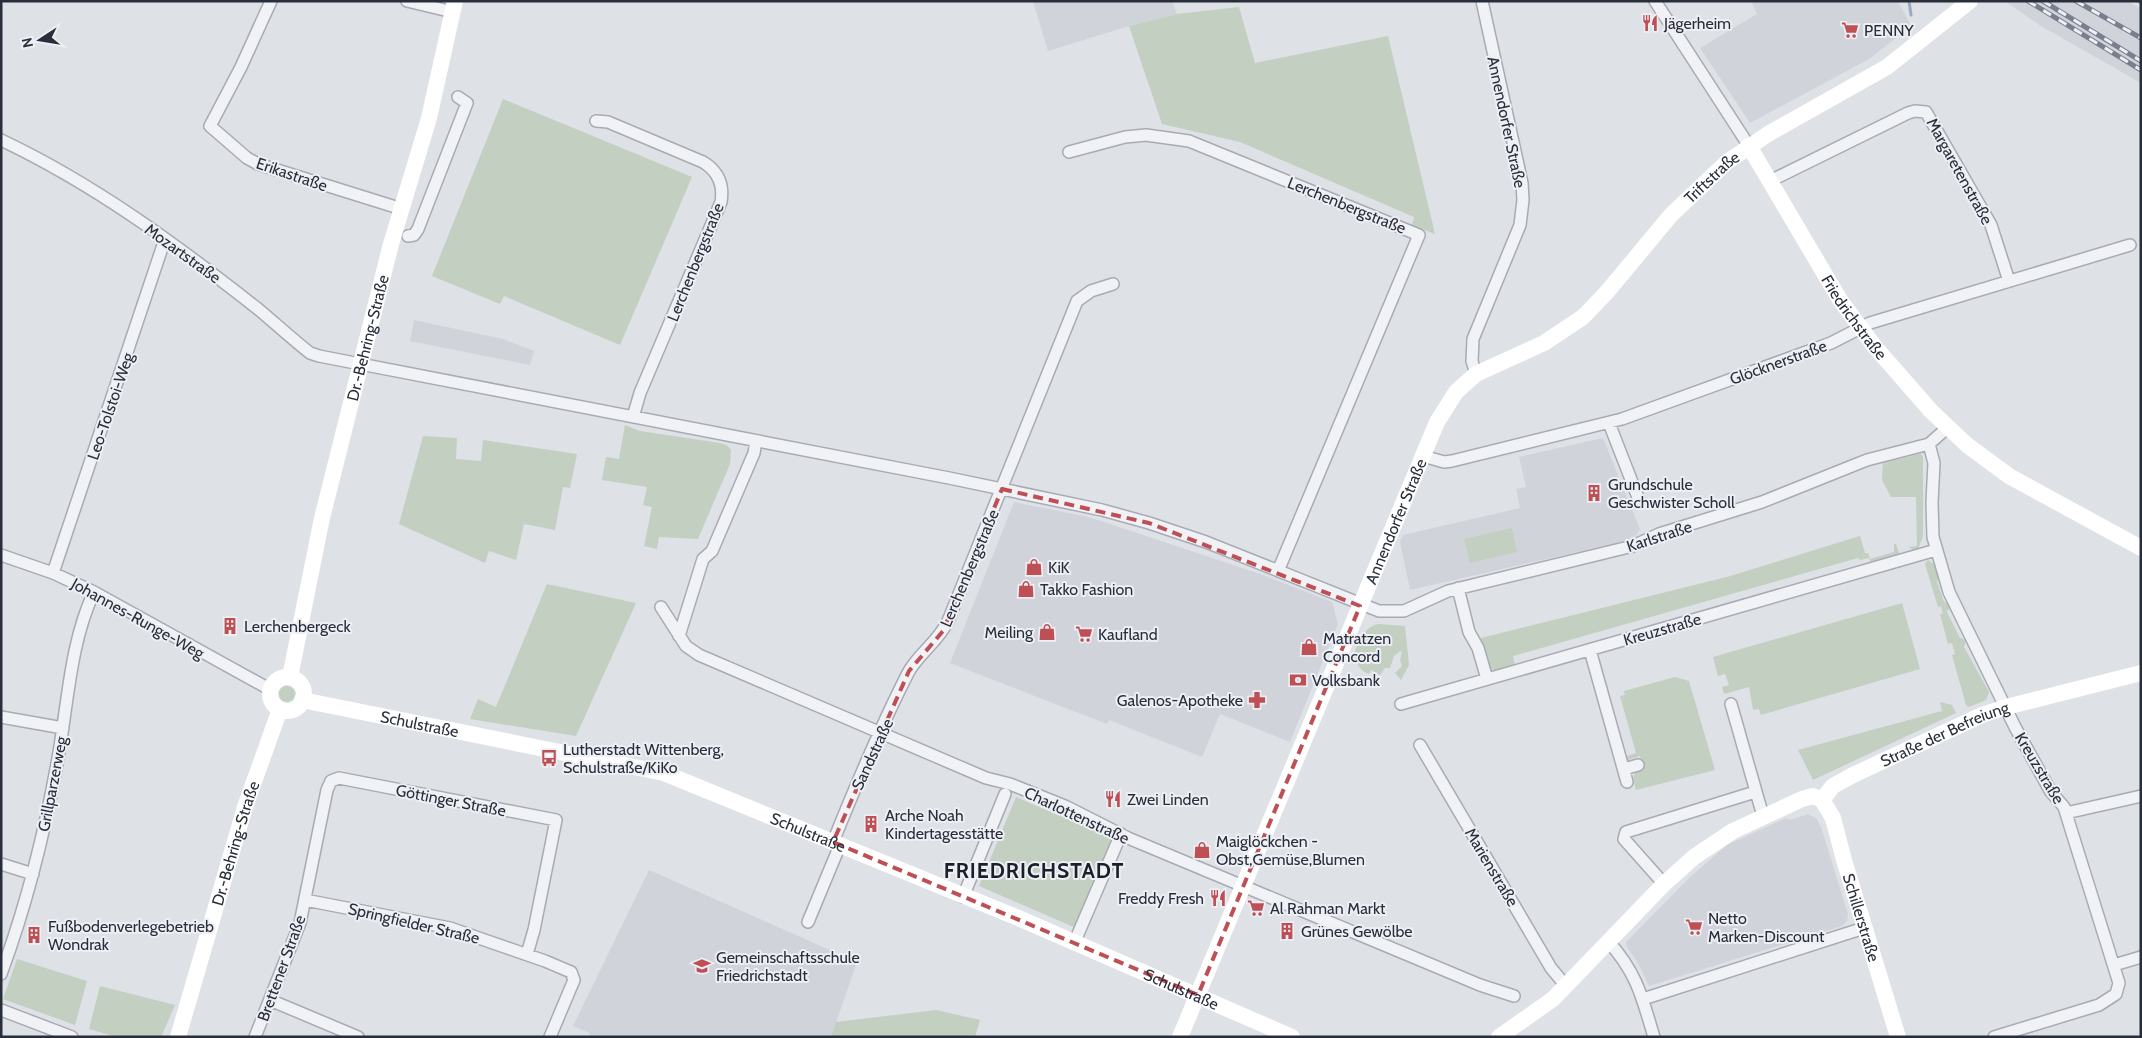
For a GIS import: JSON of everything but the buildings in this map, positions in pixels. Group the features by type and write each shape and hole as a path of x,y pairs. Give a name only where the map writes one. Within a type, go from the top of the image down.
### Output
{"street":[{"name":"Erikastraße","path":"271,1 241,67 210,126 247,158 258,164 402,209"},
{"path":"407,1 454,6"},
{"name":"Annendorfer Straße","path":"1180,1037 1423,456 1450,400 1464,382 1476,374 1472,362 1473,339 1515,238 1523,200 1522,183 1482,1"},
{"name":"Friedrichstraße","path":"1655,1 1749,146 1840,300 1860,328 1947,428 2009,476 2141,548"},
{"name":"Triftstraße","path":"1476,374 1544,343 1583,317 1608,292 1671,215 1727,162 1749,146 1887,67 1970,1"},
{"name":"Dr.-Behring-Straße","path":"290,677 316,544 402,209 430,118 454,6"},
{"path":"408,236 414,235 418,229 467,103 458,97"},
{"name":"Margaretenstraße","path":"1770,181 1908,113 1915,110 1926,112 1991,225 2009,281"},
{"name":"Lerchenbergstraße","path":"596,121 608,122 703,162 713,170 722,188 718,208 640,393 633,417"},
{"name":"Lerchenbergstraße","path":"1069,152 1132,137 1146,136 1189,141 1419,235 1278,571"},
{"name":"Mozartstraße","path":"1,140 53,166 119,206 252,305 310,353 361,365"},
{"name":"Leo-Tolstoi-Weg","path":"53,574 165,239"},
{"name":"Glöcknerstraße","path":"1423,456 1444,462 1452,461 1610,423 1831,343 1860,328 2130,245"},
{"name":"Lerchenbergstraße","path":"912,666 943,632 1077,301 1091,291 1112,284"},
{"name":"Lerchenbergstraße","path":"361,365 1080,505 1149,523 1206,542 1360,606"},
{"path":"1610,423 1639,500"},
{"name":"Karlstraße","path":"1360,606 1379,611 1395,612 1411,608 1436,595 1458,588 1633,546 1659,534 1754,505 1867,460 1929,444 1947,428"},
{"path":"680,636 703,560 712,551 754,453 756,441"},
{"name":"Kreuzstraße","path":"1929,444 1934,464 1932,523 1936,550 1955,608 2048,787 2066,813 2119,983 2116,994 2109,1000 1994,1037"},
{"name":"Kreuzstraße","path":"1401,704 1936,550"},
{"name":"Johannes-Runge-Weg","path":"1,555 53,574 94,592 271,690"},
{"path":"1458,588 1469,632 1478,648 1487,679"},
{"name":"Grillparzerweg","path":"1,974 32,874 53,785 75,652 83,620 94,592"},
{"name":"Charlottenstraße","path":"661,607 686,646 699,655 986,778 1010,784 1065,806 1121,834 1243,887 1480,985 1514,996"},
{"path":"1590,650 1627,782"},
{"name":"Sandstraße","path":"808,922 836,844 880,734 912,666"},
{"name":"Straße der Befreiung","path":"1822,800 1833,786 1853,775 1969,721 2006,707 2141,673"},
{"path":"290,677 301,685 302,700 293,709 280,709 272,701 271,690 278,680 290,677"},
{"name":"Schulstraße","path":"302,700 430,727 649,769 1016,917 1292,1037"},
{"path":"1731,704 1763,816"},
{"name":"Dr.-Behring-Straße","path":"178,1037 245,806 280,709"},
{"path":"1,717 63,728"},
{"name":"Marienstraße","path":"1420,746 1552,968 1566,986"},
{"path":"1624,769 1638,765"},
{"name":"Göttinger Straße","path":"305,900 326,790 331,781 339,778 556,820 534,930 527,954"},
{"path":"1664,884 1624,839 1626,832 1755,792"},
{"path":"963,897 1005,794"},
{"path":"2066,813 2141,796"},
{"path":"1499,1037 1542,1008 1566,986 1664,884 1709,846 1732,831 1808,797 1822,800"},
{"name":"Schillerstraße","path":"1822,800 1834,820 1864,928 1898,1037"},
{"path":"1078,934 1121,834"},
{"path":"1,864 32,874"},
{"name":"Springfielder Straße","path":"305,900 450,928 527,954 571,972 574,980 550,1037"},
{"name":"Brettener Straße","path":"255,1037 295,939 305,900"},
{"path":"1643,999 1864,928"},
{"path":"1608,941 1631,970 1643,999 1654,1037"},
{"path":"2114,965 2141,957"},
{"path":"270,1000 358,1037"},
{"path":"1,1010 72,1037"}],"highlighted area":[{"path":"1002,489 1149,523 1360,606 1198,995 833,842 909,671 943,631"}],"shaded area":[{"path":"1033,1 1172,1 1177,14 1129,26 1048,51"},
{"path":"1751,1 1898,1 1911,26 1869,59 1750,123 1700,48 1757,14"},
{"path":"2005,1 2128,1 2141,9 2141,83 2041,26"},
{"path":"414,320 503,339 534,351 530,365 410,341"},
{"path":"1603,438 1640,529 1634,539 1410,590 1400,541 1403,535 1520,508 1516,489 1526,487 1519,457"},
{"path":"1014,502 1089,517 1263,575 1332,602 1338,624 1290,742 1220,714 1202,757 1109,720 1107,724 950,663"},
{"path":"1808,814 1817,819 1822,830 1848,914 1847,921 1842,926 1649,986 1626,942 1690,877 1727,845 1786,818 1790,820"},
{"name":"Gemeinschaftsschule Friedrichstadt","path":"649,870 857,962 831,1037 589,1037 590,1033 573,1026"}],"green space":[{"path":"1239,7 1255,63 1388,36 1435,234 1412,225 1414,217 1240,142 1162,124 1129,26 1177,14"},
{"path":"503,99 692,177 620,345 504,296 500,304 432,276"},
{"path":"625,425 640,431 720,443 728,446 731,450 730,464 698,539 659,537 657,549 644,546 652,507 643,505 647,487 602,480 606,457 619,459"},
{"path":"423,436 457,438 456,459 481,461 483,440 577,454 570,488 563,487 555,530 524,524 516,560 489,551 485,563 399,524"},
{"path":"1920,454 1923,456 1923,536 1918,549 1913,550 1909,547 1917,546 1916,497 1891,497 1882,480 1883,463"},
{"path":"1512,528 1517,552 1470,563 1464,539"},
{"path":"1860,536 1865,553 1868,553 1870,559 1894,552 1894,544 1896,544 1899,553 1897,556 1871,564 1869,558 1860,560 1858,558 1513,656 1515,666 1496,671 1491,669 1481,638 1727,577"},
{"path":"1928,560 1935,565 1939,577 1937,582 1944,602 1948,603 1950,607 1947,612 1960,638 1966,640 1964,647 1989,692 1986,700 1969,707 1966,705 1952,655 1955,654 1952,643 1948,644 1940,614 1943,614 1941,606 1938,607 1925,564"},
{"path":"547,584 636,603 576,736 470,719 478,699 496,707"},
{"path":"1902,603 1920,669 1761,715 1759,709 1753,710 1749,687 1724,694 1722,687 1729,685 1725,674 1718,676 1713,657"},
{"path":"1379,624 1405,626 1409,665 1401,680 1395,673 1402,666 1400,660 1402,652 1400,651 1394,656 1390,668 1385,668 1380,675 1371,670 1369,674 1365,672 1359,667 1357,661 1352,660 1364,633"},
{"path":"1675,677 1689,681 1715,770 1636,790 1634,775 1642,768 1640,756 1628,760 1627,756 1636,753 1620,696 1625,695 1624,691"},
{"path":"284,686 290,686 295,691 293,700 284,702 279,697 279,691"},
{"path":"1940,702 1952,705 1956,713 1813,780 1798,750 1942,711"},
{"path":"1016,797 1114,839 1076,928 979,886"},
{"path":"17,959 87,981 75,1025 3,999"},
{"path":"100,986 175,1005 161,1037 117,1037 89,1029"},
{"path":"936,1010 980,1020 975,1037 831,1037 836,1022"}],"waterway":[{"path":"1909,1 1911,15"},
{"path":"2137,1 2141,3"}],"railway":[{"path":"2028,1 2141,70"},
{"path":"2043,1 2141,61"},
{"path":"2076,1 2141,38"}],"place":[{"name":"Jägerheim","path":"1650,23"},
{"name":"PENNY","path":"1850,30"},
{"name":"Grundschule Geschwister Scholl","path":"1594,493"},
{"name":"KiK","path":"1034,567"},
{"name":"Takko Fashion","path":"1026,589"},
{"name":"Lerchenbergeck","path":"230,626"},
{"name":"Meiling","path":"1047,632"},
{"name":"Kaufland","path":"1084,634"},
{"name":"Matratzen Concord","path":"1309,647"},
{"name":"Volksbank","path":"1298,680"},
{"name":"Galenos-Apotheke","path":"1257,700"},
{"name":"Lutherstadt Wittenberg, Schulstraße/KiKo","path":"549,758"},
{"name":"Zwei Linden","path":"1113,799"},
{"name":"Arche Noah Kindertagesstätte","path":"871,824"},
{"name":"Maiglöckchen - Obst,Gemüse,Blumen","path":"1202,850"},
{"name":"Freddy Fresh","path":"1218,898"},
{"name":"Al Rahman Markt","path":"1256,908"},
{"name":"Netto Marken-Discount","path":"1694,927"},
{"name":"Grünes Gewölbe","path":"1287,931"},
{"name":"Fußbodenverlegebetrieb Wondrak","path":"34,935"},
{"name":"Gemeinschaftsschule Friedrichstadt","path":"702,966"}],"district":[{"name":"FRIEDRICHSTADT","path":"1034,871"}]}
